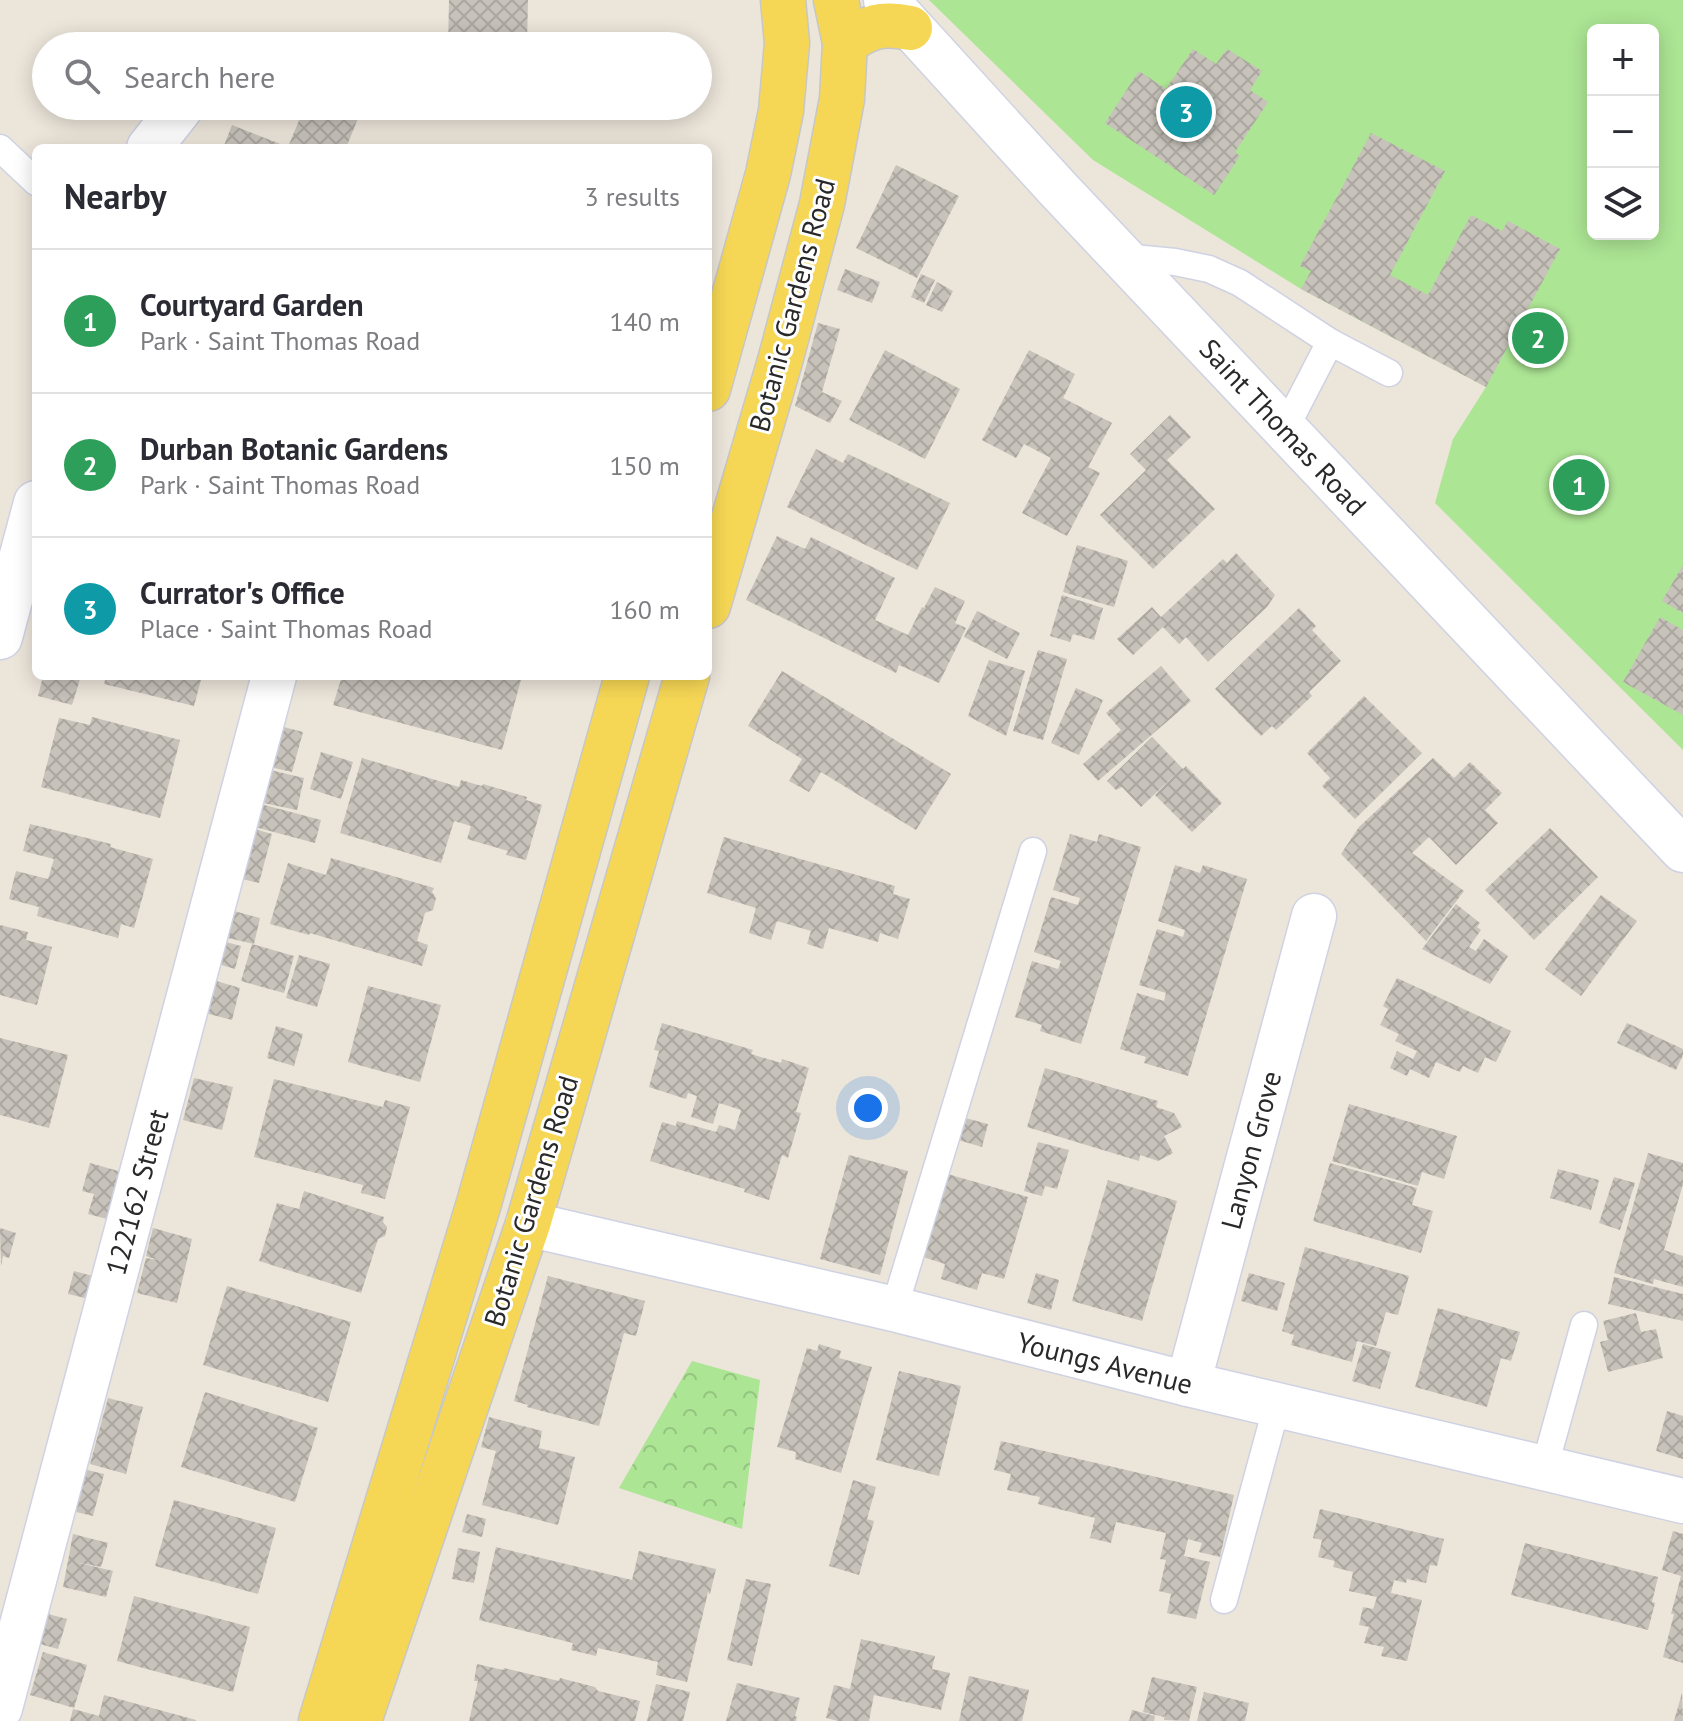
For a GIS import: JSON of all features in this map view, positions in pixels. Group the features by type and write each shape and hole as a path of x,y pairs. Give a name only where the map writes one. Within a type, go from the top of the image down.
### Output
{"main road":[{"name":"Botanic Gardens Road","path":"712,375 768,174 781,111 787,43 783,0"},
{"name":"Botanic Gardens Road","path":"712,592 822,204 842,99 845,43 836,0"},
{"path":"845,43 873,26 891,24 898,14"},
{"name":"Botanic Gardens Road","path":"321,1721 479,1203 626,680"},
{"name":"Botanic Gardens Road","path":"359,1721 528,1224 686,680"}],"street":[{"name":"Saint Thomas Road","path":"898,14 1122,257 1683,850"},
{"path":"152,144 171,120"},
{"path":"0,637 32,518"},
{"name":"122162 Street","path":"0,1708 273,680"},
{"name":"Lanyon Grove","path":"1188,1384 1314,916"},
{"name":"Youngs Avenue","path":"528,1224 894,1309 1188,1384 1683,1501"}],"lane":[{"path":"0,148 32,178"},
{"path":"1122,257 1209,269 1240,283 1330,342 1389,373"},
{"path":"1285,429 1330,342"},
{"path":"894,1309 1033,851"},
{"path":"1544,1469 1584,1325"},
{"path":"1224,1600 1277,1405"}],"green space":[{"path":"929,0 1683,0 1683,750 1435,503 1453,439 1486,387 1301,289 1093,160"},
{"path":"692,1361 760,1380 742,1529 619,1488"}],"building":[{"path":"449,0 528,0 527,32 448,32"},
{"path":"1193,49 1216,64 1227,49 1262,71 1250,90 1268,102 1235,152 1240,156 1214,195 1105,123 1139,71 1166,89"},
{"path":"299,120 357,120 348,144 289,144"},
{"path":"232,125 280,144 225,144"},
{"path":"1371,133 1445,171 1390,275 1428,295 1471,215 1502,231 1508,221 1560,249 1486,387 1301,289 1311,271 1300,266"},
{"path":"896,165 959,196 917,278 856,248"},
{"path":"845,269 880,282 872,303 837,290"},
{"path":"921,274 935,280 924,303 911,297"},
{"path":"937,282 953,291 942,312 926,305"},
{"path":"818,323 840,329 822,392 842,401 830,423 795,406"},
{"path":"885,350 960,389 925,459 849,420"},
{"path":"1029,350 1075,374 1063,398 1112,423 1088,467 1100,473 1067,536 1022,513 1051,458 1024,444 1016,458 982,440"},
{"path":"1170,415 1191,437 1167,460 1215,509 1153,569 1100,515 1146,470 1130,454"},
{"path":"816,449 843,463 848,454 950,503 917,570 787,507"},
{"path":"777,536 805,549 811,537 895,578 875,620 908,635 935,587 965,601 955,623 966,628 939,683 899,665 896,673 746,600"},
{"path":"1077,545 1128,561 1114,607 1063,592"},
{"path":"1236,553 1275,595 1267,607 1208,662 1186,637 1179,644 1163,627 1133,655 1117,639 1152,607 1161,617 1223,559 1227,563"},
{"path":"1683,565 1683,613 1662,601"},
{"path":"1062,595 1103,608 1094,640 1073,634 1070,642 1050,636"},
{"path":"1299,608 1316,626 1312,630 1341,661 1309,692 1312,696 1276,730 1272,726 1261,736 1215,689"},
{"path":"977,611 1020,633 1007,659 964,637"},
{"path":"1660,617 1683,630 1683,715 1623,682"},
{"path":"1038,650 1067,659 1043,740 1013,731"},
{"path":"989,660 1025,671 1006,736 968,716"},
{"path":"1161,666 1191,701 1098,781 1083,764 1121,730 1106,713"},
{"path":"782,671 951,774 916,830 821,772 809,792 789,781 802,759 748,726"},
{"path":"42,680 80,680 72,705 38,696"},
{"path":"105,680 201,680 194,706 104,684"},
{"path":"341,680 521,680 502,750 333,705"},
{"path":"1076,688 1103,700 1079,755 1051,743"},
{"path":"1364,696 1422,753 1355,819 1322,786 1330,778 1307,753"},
{"path":"92,717 180,740 160,818 41,787 59,718 90,725"},
{"path":"280,726 303,732 292,772 270,767"},
{"path":"1152,737 1222,803 1192,832 1155,795 1177,773 1141,807 1122,787 1116,790 1107,781"},
{"path":"321,752 353,762 341,799 310,789"},
{"path":"362,758 459,787 461,780 483,784 527,797 526,800 542,805 526,860 506,855 508,851 467,839 471,826 454,821 441,863 340,833"},
{"path":"1433,758 1454,778 1470,762 1502,793 1485,810 1498,823 1456,865 1429,837 1412,853 1464,891 1426,941 1341,854 1359,827"},
{"path":"266,769 304,778 297,810 258,802"},
{"path":"257,803 321,820 315,843 251,826"},
{"path":"30,824 111,844 110,847 153,859 134,928 121,924 118,938 37,916 39,907 9,899 16,871 48,879 54,859 23,851"},
{"path":"250,828 272,834 259,883 238,878"},
{"path":"1550,828 1598,877 1534,940 1485,890"},
{"path":"1070,834 1097,842 1099,834 1141,847 1081,1044 1040,1031 1042,1025 1015,1017 1032,961 1058,969 1061,961 1034,952 1051,897 1078,905 1080,898 1053,890"},
{"path":"724,837 895,886 893,894 910,899 898,939 880,933 878,942 829,928 823,949 807,944 811,931 777,921 771,940 749,933 756,908 707,893"},
{"path":"331,858 434,888 432,892 436,898 433,910 425,913 417,941 428,945 422,966 270,924 288,863 326,875"},
{"path":"1175,865 1200,873 1203,865 1247,879 1188,1076 1144,1063 1146,1057 1120,1049 1137,993 1164,1001 1166,993 1139,985 1157,929 1183,937 1185,930 1158,921"},
{"path":"1601,895 1637,921 1581,996 1545,969"},
{"path":"1456,904 1480,923 1477,927 1481,930 1469,947 1476,951 1484,939 1508,956 1490,984 1422,949"},
{"path":"234,911 260,918 254,944 228,938"},
{"path":"0,925 28,932 26,940 52,947 37,1005 0,995"},
{"path":"222,941 241,946 235,969 215,963"},
{"path":"252,944 294,956 284,993 241,981"},
{"path":"299,955 330,964 317,1007 286,998"},
{"path":"1397,978 1511,1031 1496,1062 1485,1057 1478,1073 1463,1066 1460,1072 1436,1062 1429,1078 1410,1069 1407,1076 1390,1068 1397,1051 1413,1059 1417,1051 1395,1041 1399,1034 1380,1025 1388,1009 1383,1006"},
{"path":"213,980 240,988 232,1020 205,1013"},
{"path":"368,986 441,1005 420,1082 348,1062"},
{"path":"662,1023 753,1050 751,1054 781,1063 782,1059 809,1068 796,1112 801,1113 788,1158 782,1155 769,1200 744,1192 745,1189 650,1161 662,1122 676,1126 677,1121 716,1132 719,1125 735,1130 741,1110 719,1103 713,1124 691,1117 697,1096 688,1093 686,1099 649,1087 659,1051 654,1050"},
{"path":"1627,1023 1683,1049 1676,1070 1617,1043"},
{"path":"276,1026 303,1034 294,1066 267,1058"},
{"path":"0,1038 68,1055 49,1128 0,1115"},
{"path":"1045,1068 1158,1101 1156,1107 1174,1113 1182,1127 1164,1136 1173,1153 1158,1161 1140,1155 1139,1161 1027,1127"},
{"path":"194,1078 233,1087 222,1130 183,1120"},
{"path":"274,1079 383,1107 385,1100 410,1107 385,1199 361,1193 363,1185 254,1157"},
{"path":"1349,1104 1457,1136 1444,1179 1422,1172 1418,1186 1332,1161"},
{"path":"954,1115 988,1124 982,1147 948,1137"},
{"path":"1038,1142 1069,1150 1057,1189 1045,1186 1042,1196 1024,1191"},
{"path":"1648,1153 1683,1163 1683,1184 1664,1250 1683,1256 1683,1287 1654,1279 1653,1284 1614,1273"},
{"path":"849,1155 908,1171 880,1275 820,1259"},
{"path":"90,1163 129,1174 115,1221 88,1214 94,1194 82,1191"},
{"path":"1330,1163 1417,1188 1412,1205 1433,1211 1421,1253 1313,1221"},
{"path":"1558,1169 1599,1180 1591,1210 1550,1198"},
{"path":"944,1173 1028,1197 1004,1279 982,1273 977,1290 941,1279 945,1264 920,1256"},
{"path":"1614,1177 1635,1183 1620,1230 1599,1223"},
{"path":"1108,1180 1177,1201 1142,1321 1072,1301"},
{"path":"304,1191 384,1217 387,1227 385,1236 378,1239 361,1293 259,1261 277,1203 299,1209"},
{"path":"0,1228 16,1233 9,1258 3,1256 1,1266"},
{"path":"153,1228 192,1239 177,1303 137,1293 146,1258 158,1260 146,1256"},
{"path":"1305,1247 1409,1276 1398,1315 1386,1312 1376,1346 1357,1341 1352,1362 1291,1345 1294,1335 1282,1331"},
{"path":"74,1271 104,1279 98,1301 68,1294"},
{"path":"1036,1273 1059,1280 1051,1310 1027,1303"},
{"path":"1249,1273 1285,1283 1277,1311 1241,1301"},
{"path":"548,1276 645,1301 636,1336 624,1333 599,1426 514,1401"},
{"path":"1614,1277 1683,1294 1683,1321 1608,1304"},
{"path":"227,1286 351,1322 328,1402 203,1365"},
{"path":"1438,1308 1520,1332 1511,1361 1501,1358 1487,1407 1415,1387"},
{"path":"1636,1313 1641,1332 1656,1329 1663,1358 1608,1372 1600,1342 1608,1340 1603,1321"},
{"path":"819,1344 841,1351 839,1358 872,1367 841,1473 795,1459 796,1452 777,1447 807,1348 817,1351"},
{"path":"1363,1344 1391,1352 1380,1389 1352,1381"},
{"path":"899,1371 961,1386 939,1476 876,1460"},
{"path":"205,1392 318,1428 295,1502 181,1467"},
{"path":"108,1398 143,1407 126,1474 90,1464"},
{"path":"1667,1411 1683,1416 1683,1459 1656,1451"},
{"path":"489,1417 542,1431 539,1448 575,1457 558,1525 482,1505 496,1451 481,1447"},
{"path":"1001,1441 1234,1495 1220,1557 1199,1552 1202,1543 1188,1539 1184,1556 1210,1562 1196,1619 1167,1613 1171,1594 1159,1591 1166,1560 1160,1559 1166,1533 1116,1522 1111,1543 1090,1538 1095,1518 1038,1504 1040,1497 1007,1490 1011,1474 994,1470"},
{"path":"83,1469 104,1474 93,1516 72,1511"},
{"path":"853,1480 876,1487 867,1519 874,1521 859,1575 829,1566"},
{"path":"174,1500 276,1528 258,1594 155,1566"},
{"path":"1320,1509 1444,1539 1437,1566 1430,1565 1426,1583 1394,1580 1391,1593 1422,1600 1407,1661 1381,1656 1384,1647 1364,1643 1369,1627 1359,1625 1363,1607 1373,1609 1377,1597 1349,1591 1353,1572 1333,1567 1335,1561 1318,1557 1322,1540 1313,1538"},
{"path":"467,1514 486,1519 482,1537 462,1532"},
{"path":"1673,1531 1683,1534 1683,1663 1663,1657 1681,1576 1662,1570"},
{"path":"73,1534 108,1543 101,1567 75,1562 113,1571 106,1597 63,1587"},
{"path":"1525,1543 1658,1577 1648,1630 1511,1595"},
{"path":"496,1547 632,1580 639,1551 716,1569 687,1682 656,1675 658,1662 598,1648 596,1656 571,1650 573,1643 479,1620"},
{"path":"458,1548 480,1552 474,1583 452,1579"},
{"path":"746,1579 771,1584 752,1666 727,1660"},
{"path":"134,1596 250,1627 233,1692 117,1661"},
{"path":"48,1614 67,1619 58,1649 40,1644"},
{"path":"861,1639 935,1656 932,1669 950,1673 941,1710 874,1695 869,1721 826,1718 834,1685 850,1689"},
{"path":"43,1652 87,1665 74,1708 30,1695"},
{"path":"477,1664 559,1681 560,1678 640,1701 635,1721 469,1721 478,1681 474,1681"},
{"path":"969,1676 1029,1690 1022,1721 959,1721"},
{"path":"1152,1677 1197,1687 1189,1721 1164,1720 1166,1705 1164,1717 1143,1712"},
{"path":"737,1683 800,1698 796,1721 726,1721"},
{"path":"656,1684 690,1692 683,1721 647,1721"},
{"path":"1204,1692 1249,1703 1245,1721 1197,1721"},
{"path":"1682,1693 1683,1721 1674,1721"},
{"path":"104,1695 196,1721 70,1721 73,1709 99,1716"},
{"path":"1132,1710 1155,1716 1154,1721 1129,1721"}],"place":[{"name":"Currator's Office","path":"1186,112"},
{"name":"Durban Botanic Gardens","path":"1538,338"},
{"name":"Courtyard Garden","path":"1579,485"}]}
